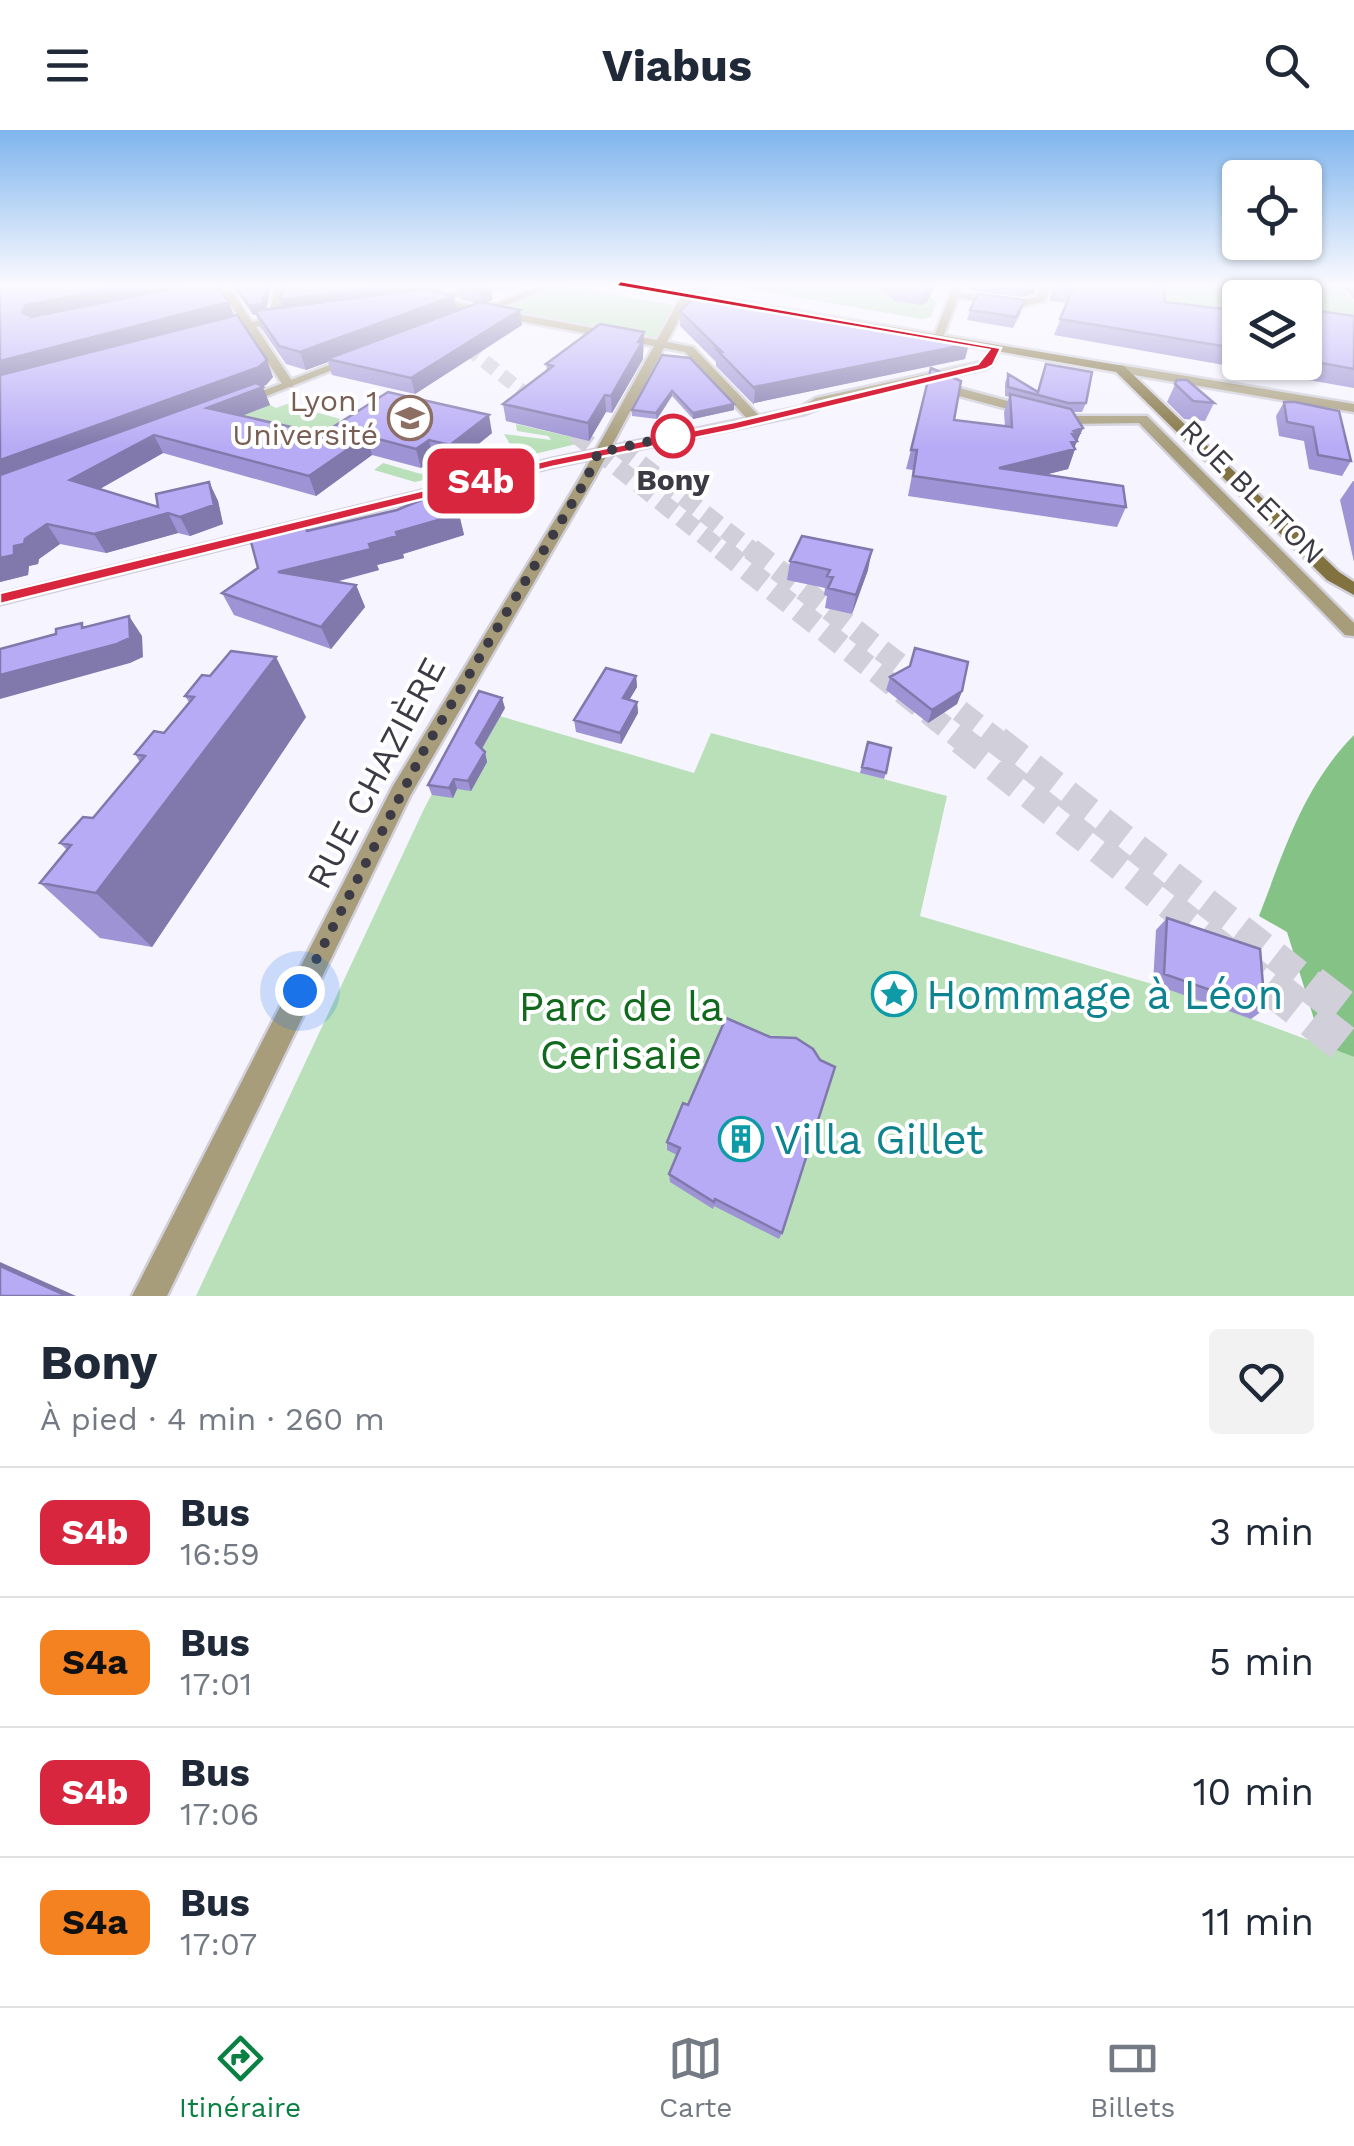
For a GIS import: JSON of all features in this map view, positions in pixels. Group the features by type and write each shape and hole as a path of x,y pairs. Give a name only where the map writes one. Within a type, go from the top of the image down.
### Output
{"main road":[{"path":"944,338 1120,369 1333,576 1354,590"}],"street":[{"path":"258,338 288,384"},
{"path":"629,338 689,349 753,418"},
{"name":"RUE CHAZIÈRE","path":"149,1296 409,778 586,480 663,338"},
{"path":"0,599 598,453 986,365 995,348"},
{"path":"232,405 365,355"},
{"path":"1120,369 1354,408"},
{"name":"RUE BLETON","path":"930,378 948,390 1064,420 1142,419 1350,631"}],"green space":[{"path":"616,338 662,338 659,344"},
{"path":"263,401 276,408 287,404 340,419 331,437 273,422 223,420"},
{"path":"516,424 589,441 526,456 505,450 511,446 504,434 551,440 548,436 517,431"},
{"path":"481,449 501,454 506,461 415,482 374,470 383,463 421,474 434,466 457,467"},
{"name":"Parc de la Cerisaie","path":"476,709 694,773 711,733 947,796 920,916 1176,991 1354,1057 1354,1296 196,1296 423,811"},
{"path":"1354,735 1354,1057 1322,1045 1287,932 1259,916 1308,797"}],"building":[{"path":"0,338 88,338 0,361"},
{"path":"145,338 253,338 267,360 259,367 0,460 0,375"},
{"path":"274,338 337,338 300,352 279,346"},
{"path":"382,338 474,338 411,378 327,359"},
{"path":"581,338 640,338 638,342 642,342 611,396 605,395 588,423 503,404 553,366 546,364"},
{"path":"708,338 936,338 969,344 755,389 717,350 721,351"},
{"path":"1176,338 1222,338 1222,346"},
{"path":"1322,338 1354,338 1354,369 1322,363"},
{"path":"662,355 690,358 734,404 693,413 672,391 656,413 632,410"},
{"path":"1046,364 1092,372 1086,403 1068,403 1008,387 1008,374 1038,392"},
{"path":"931,368 961,381 954,420 1012,427 1010,394 1071,409 1083,428 1072,434 1077,441 1071,442 1075,449 999,468 1123,486 1126,507 913,476 917,450 911,450"},
{"path":"1177,380 1187,380 1214,403 1193,401 1175,384"},
{"path":"256,383 263,387 207,408 322,434 388,392 489,415 450,445 429,440 416,449 367,436 309,476 154,435 70,480 158,507 156,494 209,482 214,505 180,517 168,513 94,534 47,524 25,539 24,544 14,546 14,555 0,558 0,475"},
{"path":"1284,402 1339,411 1351,461 1318,455 1313,427 1287,422"},
{"path":"446,490 459,514 396,532 397,536 369,544 371,549 278,572 356,585 321,627 222,593 258,568 250,538 306,527 307,531 397,510"},
{"path":"802,536 872,550 856,595 828,588 833,577 827,576 830,570 790,561"},
{"path":"129,616 130,638 117,644 0,675 0,649 56,634 56,629 82,623 82,628"},
{"path":"915,648 968,662 962,691 932,710 890,677 910,666"},
{"path":"231,651 276,657 96,893 40,883 71,845 60,843 83,817 93,818 145,756 135,754 154,731 164,733 194,697 185,696 202,675 210,676"},
{"path":"606,668 636,676 623,698 637,702 620,733 574,720"},
{"path":"479,691 502,698 476,743 485,752 468,781 454,779 449,788 428,785"},
{"path":"868,742 891,748 886,773 862,767"},
{"path":"1167,918 1260,949 1265,1009 1164,974"},
{"name":"Villa Gillet","path":"726,1018 770,1037 796,1038 813,1049 820,1060 835,1067 782,1233 715,1199 714,1202 669,1174 680,1148 667,1142 683,1103 688,1105"},
{"path":"0,1266 67,1296 0,1296"}],"tunnel":[{"path":"456,338 536,402"},
{"path":"533,400 724,552"},
{"path":"619,447 754,552"},
{"path":"721,549 964,742"},
{"path":"751,549 1000,742"},
{"path":"961,740 1271,986"},
{"path":"997,740 1314,986"},
{"path":"1268,984 1354,1052"},
{"path":"1311,984 1354,1017"}],"bus line":[{"name":"S4b","path":"0,599 552,463 805,410 830,400 982,366 988,363 995,348 945,338"}],"place":[{"name":"Lyon 1 Université","path":"410,418"},
{"name":"Bony","path":"673,436"},
{"name":"Hommage à Léon","path":"894,994"},
{"name":"Villa Gillet","path":"741,1139"}],"route":[{"path":"300,991 424,750 586,480 598,453 673,436"}]}
